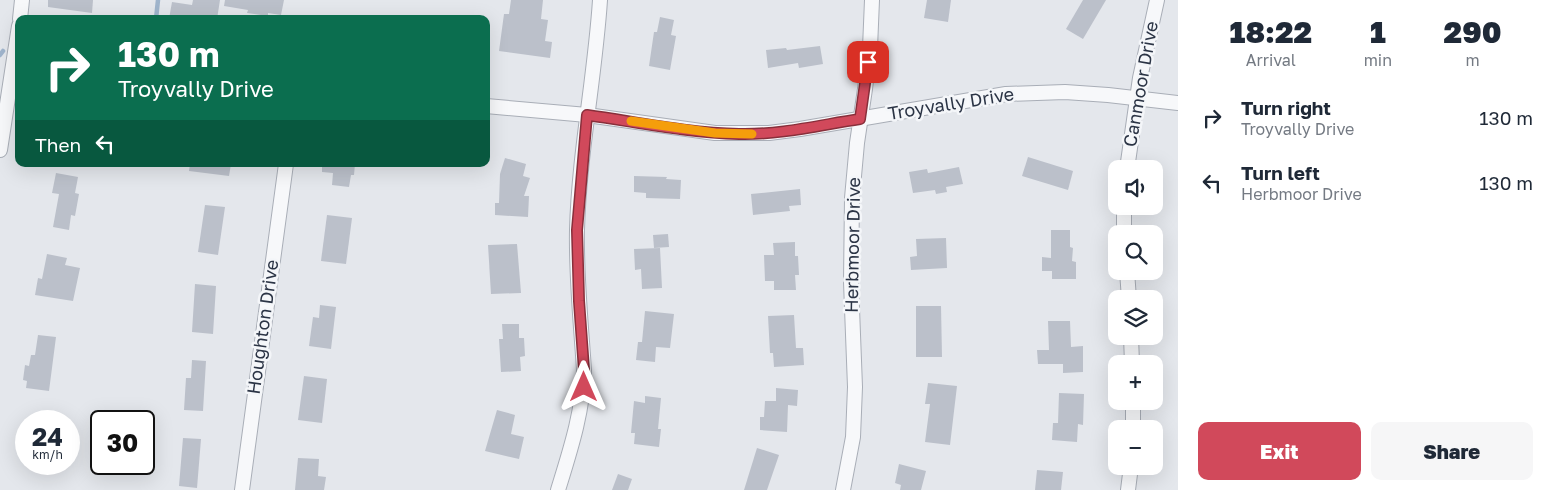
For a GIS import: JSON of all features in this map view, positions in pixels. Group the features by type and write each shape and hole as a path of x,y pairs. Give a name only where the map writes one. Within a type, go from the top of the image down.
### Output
{"street":[{"path":"20,15 22,0"},
{"path":"558,490 578,420 584,387 577,266 577,230 600,0"},
{"name":"Herbmoor Drive","path":"843,490 851,446 855,386 850,239 853,172 870,48 872,0"},
{"name":"Canmoor Drive","path":"1129,160 1137,98 1156,0"},
{"path":"0,150 15,65"},
{"name":"Troyvally Drive","path":"490,106 587,115 692,130 740,134 769,133 1006,94 1064,92 1178,103"},
{"name":"Houghton Drive","path":"242,490 286,167"},
{"path":"1128,490 1129,475"}],"building":[{"path":"48,0 93,0 92,13 48,7"},
{"path":"193,0 220,0 218,15 170,15 172,2 192,5"},
{"path":"225,0 284,0 281,15 247,13 248,10 224,6"},
{"path":"511,0 543,0 541,19 548,20 545,41 552,42 550,58 499,51 504,14 509,14"},
{"path":"927,0 951,0 948,22 924,18"},
{"path":"1083,0 1106,0 1083,39 1066,29"},
{"path":"660,17 674,20 671,35 676,36 670,70 649,66 654,32 657,32"},
{"path":"820,46 823,64 799,68 798,63 768,68 766,50 786,48 787,50"},
{"path":"1028,157 1073,171 1068,190 1022,176"},
{"path":"505,158 526,164 523,176 530,178 524,196 529,196 528,217 495,215 495,203 499,203 500,174"},
{"path":"190,167 230,167 229,176 189,171"},
{"path":"322,167 355,167 354,175 351,175 349,187 332,185 333,173 322,172"},
{"path":"959,167 963,184 946,187 947,192 936,194 935,190 913,193 909,172 927,169 928,173"},
{"path":"56,173 78,177 75,193 79,194 75,216 71,215 69,230 53,227 59,194 52,193"},
{"path":"634,176 667,177 666,179 681,180 680,199 646,198 646,193 634,192"},
{"path":"800,189 801,205 789,206 790,211 753,215 751,194"},
{"path":"205,205 225,207 218,255 198,252"},
{"path":"327,215 352,218 346,264 321,261"},
{"path":"1051,230 1070,230 1070,247 1073,248 1072,261 1076,262 1076,279 1052,279 1052,271 1042,271 1042,257 1051,258"},
{"path":"668,234 669,247 654,248 653,235"},
{"path":"946,238 947,268 911,270 910,257 917,256 916,239"},
{"path":"795,242 795,256 798,256 799,275 795,275 796,290 774,290 774,281 765,281 764,255 774,255 773,243"},
{"path":"517,244 521,293 491,294 488,245"},
{"path":"660,248 662,288 642,289 641,269 635,270 634,249"},
{"path":"47,254 67,258 65,265 80,268 73,301 35,295 38,278 42,279"},
{"path":"195,284 216,286 213,334 192,332"},
{"path":"320,305 336,307 331,349 309,346 313,317 319,318"},
{"path":"916,306 941,306 942,357 916,357"},
{"path":"645,311 674,314 670,348 656,347 655,362 636,360 638,342 642,342"},
{"path":"794,315 796,348 803,348 804,365 774,367 773,353 770,353 768,316"},
{"path":"1048,321 1070,321 1071,347 1083,346 1083,372 1063,373 1063,364 1038,364 1037,350 1049,350"},
{"path":"502,324 519,324 519,338 524,338 525,356 520,357 521,371 501,372 499,339 503,339"},
{"path":"38,335 56,337 49,391 26,388 27,381 23,380 25,365 29,366 31,355 35,355"},
{"path":"192,360 206,361 203,411 184,410 186,378 191,378"},
{"path":"304,376 327,379 322,423 298,420"},
{"path":"928,383 957,386 950,445 925,442 930,404 925,404"},
{"path":"776,388 798,390 797,406 788,405 787,432 760,430 760,417 764,417 765,401 776,401"},
{"path":"1059,393 1084,394 1083,425 1078,424 1077,442 1052,440 1053,423 1058,423"},
{"path":"645,396 661,398 658,429 661,429 659,447 634,444 635,433 631,433 634,401 645,403"},
{"path":"497,410 515,415 511,434 524,437 519,459 485,451"},
{"path":"183,438 201,439 197,488 179,486"},
{"path":"757,448 779,455 767,490 744,490"},
{"path":"298,458 319,459 318,476 326,477 324,490 295,490"},
{"path":"899,464 926,471 921,490 900,490 901,485 895,483"},
{"path":"1037,470 1063,472 1061,490 1035,490"},
{"path":"618,474 632,479 628,490 612,490"}],"waterway":[{"path":"156,15 158,0"},
{"path":"0,55 3,51"}],"slow traffic":[{"path":"631,121 715,133 752,134"}],"route":[{"path":"584,387 577,266 577,230 587,115 715,133 740,134 769,133 860,119 868,62"}]}
